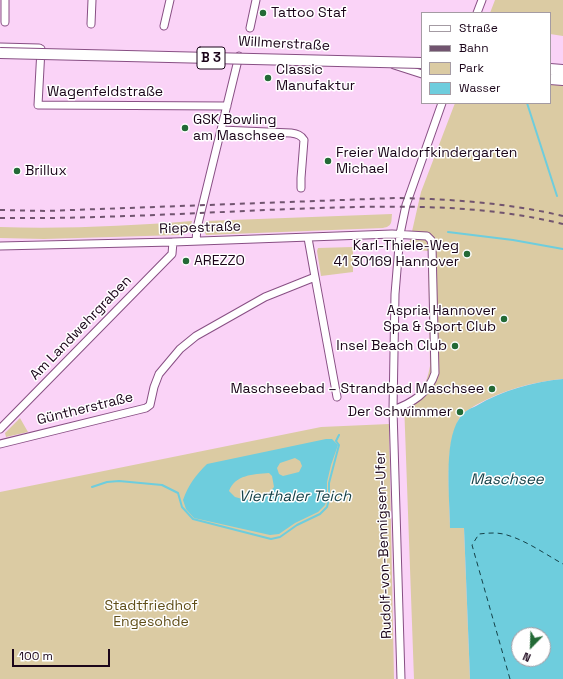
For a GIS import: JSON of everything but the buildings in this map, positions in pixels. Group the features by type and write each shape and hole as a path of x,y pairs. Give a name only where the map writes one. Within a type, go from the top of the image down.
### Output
{"highway":[{"name":"B 3","path":"0,53 421,65"},
{"name":"B 3","path":"0,57 421,65"}],"main road":[{"name":"Willmerstraße","path":"0,48 240,56 421,65"}],"street":[{"path":"5,0 5,22"},
{"path":"91,24 92,0"},
{"path":"164,26 170,0"},
{"path":"250,28 256,0"},
{"path":"477,12 482,0"},
{"name":"Wagenfeldstraße","path":"41,49 38,105 227,106"},
{"path":"196,241 197,228 240,56"},
{"path":"390,64 421,74"},
{"name":"Rudolf-von-Bennigsen-Ufer","path":"401,679 393,410 395,294 400,234 405,211 415,178 442,104"},
{"path":"221,130 291,132 302,136 304,140 300,178 301,188"},
{"path":"393,410 418,398 425,392 430,387 435,373 432,240 427,236 400,234"},
{"name":"Riepestraße","path":"0,246 308,238 400,234"},
{"path":"308,238 337,398"},
{"name":"Am Landwehrgraben","path":"0,429 172,254 173,242"},
{"name":"Güntherstraße","path":"0,444 146,408 150,405 159,374 180,348 224,319 265,297 315,277"}],"green space":[{"path":"495,0 563,0 563,36 551,34 551,12 490,12"},
{"path":"551,84 563,85 563,379 540,382 507,391 476,405 459,418 451,446 449,459 450,527 464,528 470,679 414,679 404,402 419,392 425,384 430,366 428,251 408,249 421,192 455,104 551,104"},
{"path":"392,214 390,225 383,228 206,235 204,230 205,221"},
{"path":"192,221 190,229 179,235 44,239 0,238 0,227 96,227"},
{"path":"353,247 353,272 321,276 317,251 318,248"},
{"path":"20,418 28,432 6,437 5,433"},
{"name":"Stadtfriedhof Engesohde","path":"389,424 394,679 0,679 0,492 321,427"}],"water":[{"name":"Maschsee","path":"563,379 563,679 470,679 464,528 450,528 448,472 451,442 454,429 464,413 497,395 529,385"},
{"name":"Vierthaler Teich","path":"326,439 332,439 338,445 327,482 327,498 325,505 318,512 295,523 279,534 270,535 194,518 186,509 183,500 193,480 207,464","holes":["295,458 300,461 302,466 299,472 283,476 279,474 277,468 280,463","269,473 272,476 274,487 267,495 246,500 235,497 229,491 236,482 245,476"]}],"waterway":[{"path":"527,104 557,196"},
{"path":"448,232 513,240 563,249"},
{"path":"92,487 107,482 119,481 162,485 178,493 182,507 193,519 271,539 280,537 297,525 320,514 327,507 329,499 329,483 339,445 336,441 339,435"}],"ferry route":[{"path":"510,679 472,545 479,534 504,534 529,544 563,564"}],"railway":[{"path":"0,210 46,211 396,198 480,202 563,216"},
{"path":"0,218 109,217 290,209 427,207 496,212 563,224"}],"place":[{"name":"Tattoo Staf","path":"263,13"},
{"name":"Classic Manufaktur","path":"268,78"},
{"name":"GSK Bowling am Maschsee","path":"185,128"},
{"name":"Freier Waldorfkindergarten Michael","path":"328,161"},
{"name":"Brillux","path":"17,171"},
{"name":"Karl-Thiele-Weg 41 30169 Hannover","path":"467,254"},
{"name":"AREZZO","path":"186,261"},
{"name":"Aspria Hannover Spa & Sport Club","path":"504,319"},
{"name":"Insel Beach Club","path":"455,346"},
{"name":"Maschseebad – Strandbad Maschsee","path":"492,389"},
{"name":"Der Schwimmer","path":"460,412"}]}
